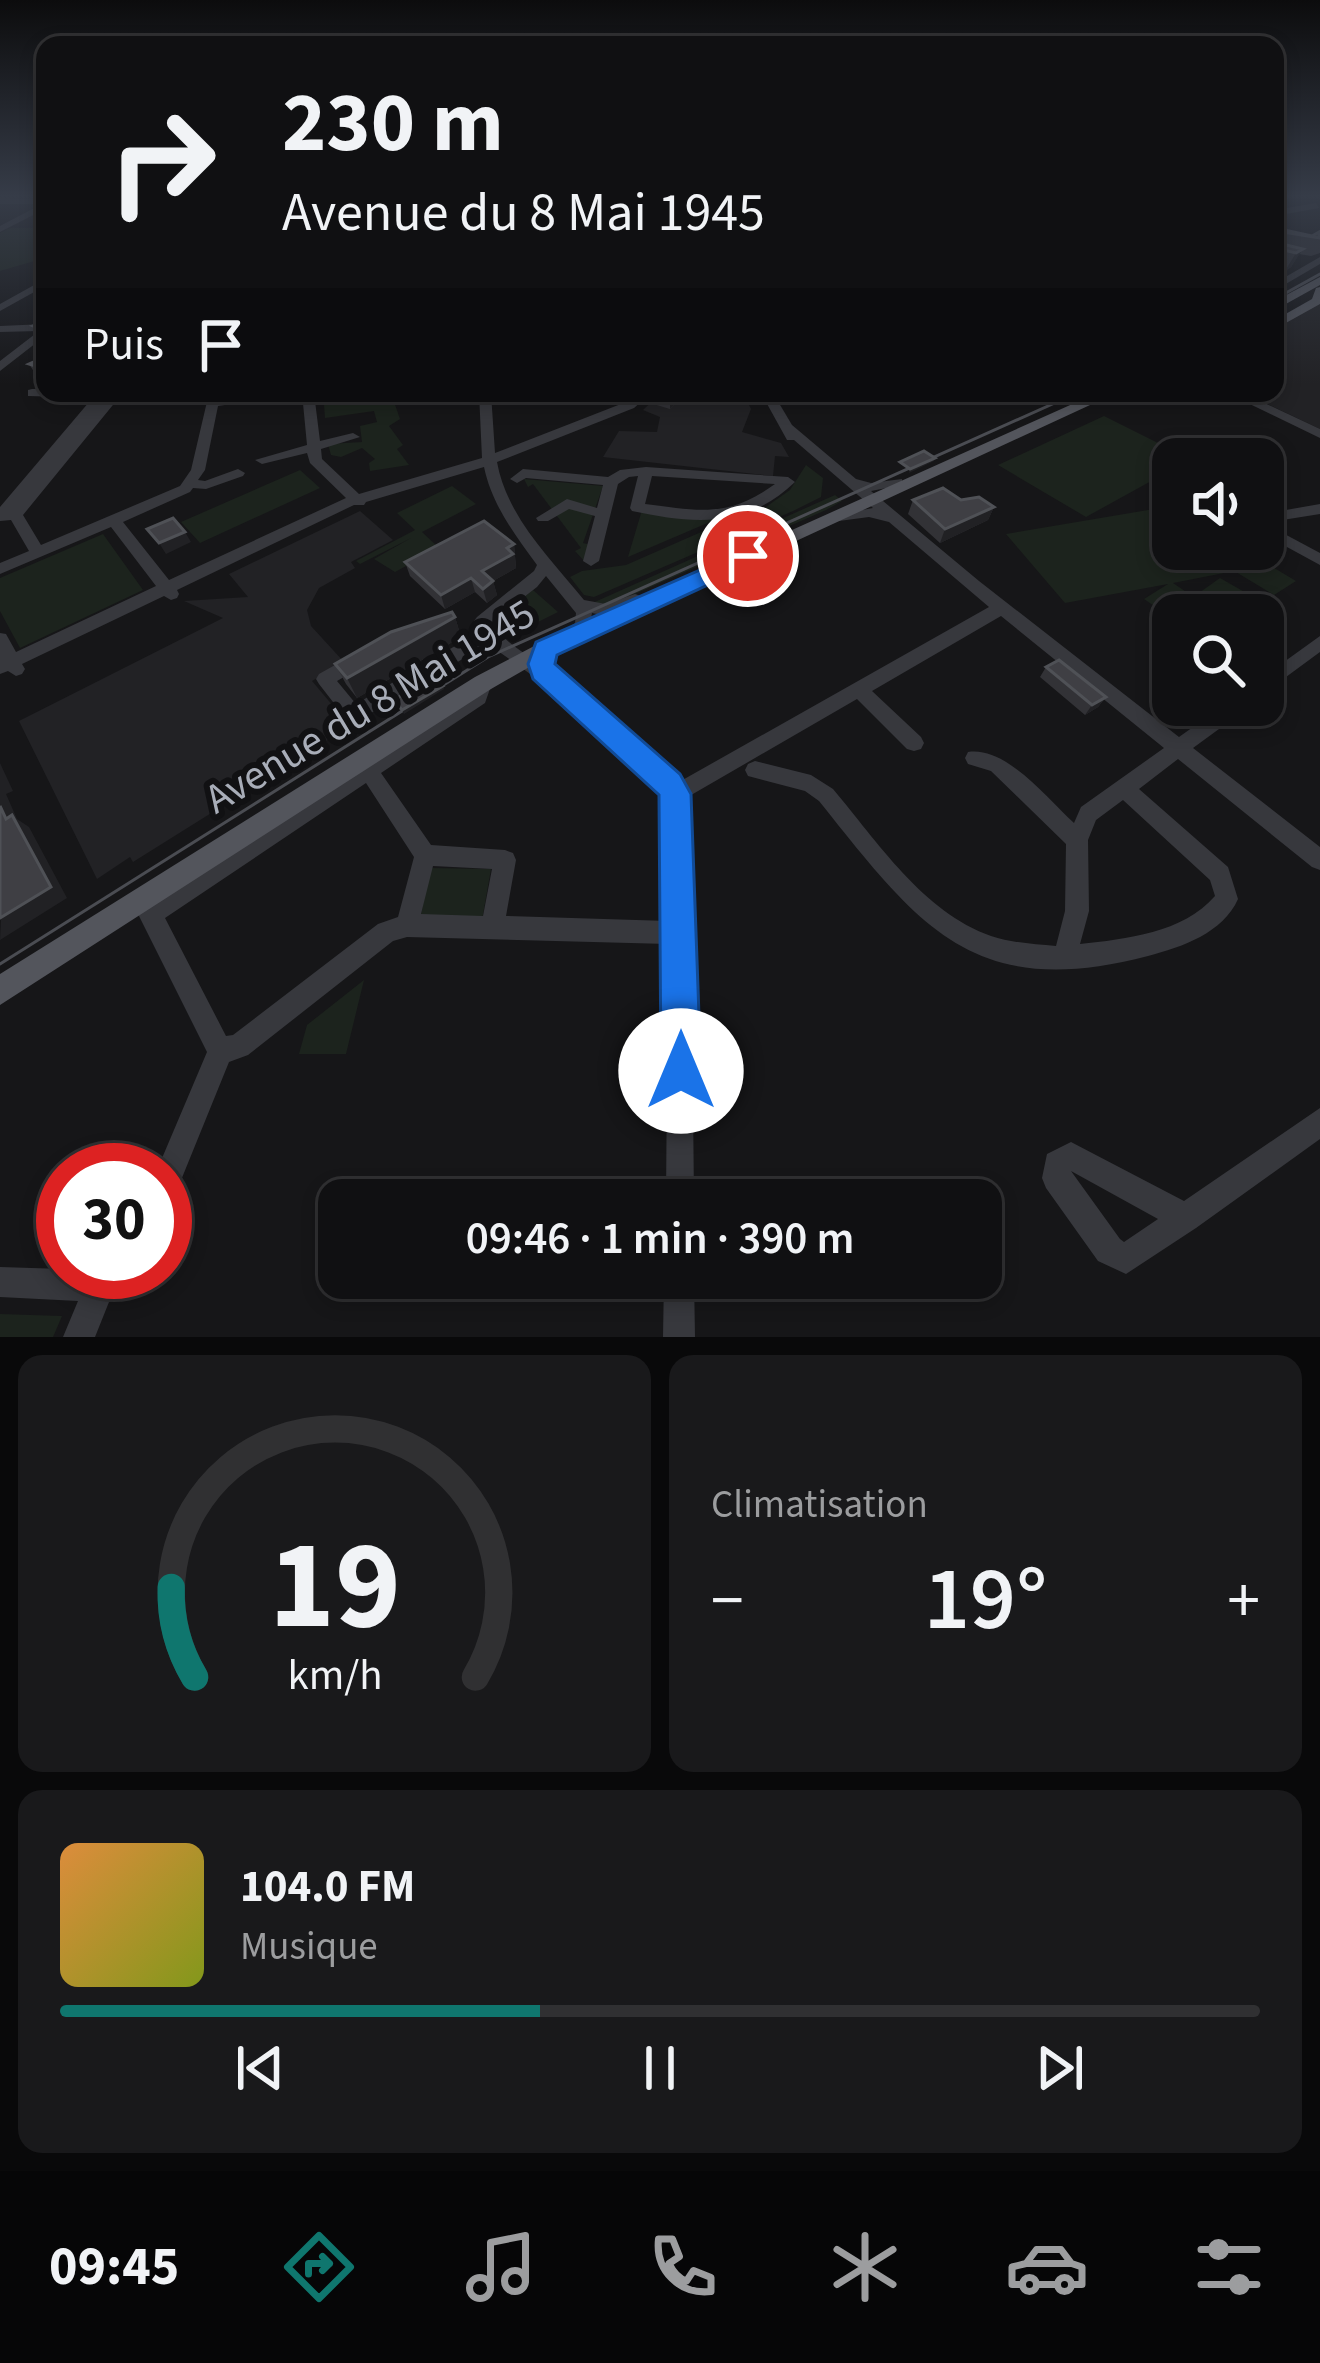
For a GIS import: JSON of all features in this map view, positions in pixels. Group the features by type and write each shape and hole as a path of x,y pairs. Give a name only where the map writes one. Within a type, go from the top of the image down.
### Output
{"main road":[{"path":"1284,320 1317,301 1301,287"},
{"path":"863,500 1082,402"},
{"name":"Avenue du 8 Mai 1945","path":"0,991 531,660 583,614 635,600 863,500"},
{"name":"Avenue du 8 Mai 1945","path":"0,980 144,902 483,683 863,500"}],"street":[{"path":"1301,287 1316,262"},
{"path":"0,308 36,287"},
{"path":"1,331 36,328"},
{"path":"0,367 36,337"},
{"path":"5,517 96,402"},
{"path":"5,517 108,402"},
{"path":"0,569 172,497 191,483 214,402"},
{"path":"309,402 315,460 359,502"},
{"path":"485,402 489,460 499,495 583,614 531,660"},
{"path":"0,639 7,668 359,502 489,460 634,402"},
{"path":"772,402 786,427 843,490 897,522 1320,860"},
{"path":"1252,402 1320,434"},
{"path":"786,427 870,512 897,522"},
{"path":"262,460 353,437"},
{"path":"517,479 523,473 611,482 626,473 646,471 788,481 745,513 728,519 637,508 646,471"},
{"path":"191,483 206,485 238,472"},
{"path":"591,561 611,482"},
{"path":"863,500 871,487 899,483"},
{"path":"897,522 890,502 899,483"},
{"path":"543,518 567,503 603,514"},
{"path":"1284,518 1320,509"},
{"path":"5,517 38,553"},
{"path":"115,522 168,591"},
{"path":"1284,537 1320,560"},
{"path":"368,655 325,679 354,715 487,627 490,611 536,584 546,564"},
{"path":"536,584 561,589"},
{"path":"675,794 1001,608"},
{"path":"459,619 487,627 531,660 675,794 680,1179"},
{"path":"1284,670 1320,642"},
{"name":"Avenue du 8 Mai 1945","path":"144,902 368,770 478,698 483,683"},
{"path":"858,689 914,742"},
{"path":"1065,958 1077,911 1077,840 1088,814 1208,726"},
{"path":"975,758 998,765 1077,840"},
{"path":"368,770 424,855 406,925"},
{"path":"755,770 811,784 826,794 916,902 944,928 998,953 1028,959 1120,953 1219,914 1227,899 1220,874 1125,789"},
{"path":"424,855 505,860 492,928"},
{"path":"144,902 220,1051 182,1143"},
{"path":"220,1051 239,1046 386,932 406,925 680,933"},
{"path":"1186,1219 1320,1122"},
{"path":"0,1282 36,1281"},
{"path":"80,1337 102,1299"},
{"path":"679,1337 680,1299"}],"shaded area":[{"path":"0,259 36,259 36,261 0,271"},
{"path":"1320,301 1320,429 1263,402 1284,402 1284,323"},
{"path":"394,402 400,419 389,426 403,445 397,449 409,465 370,471 369,463 375,459 362,448 341,457 331,455 328,444 362,442 360,426 377,422 374,411 325,418 324,405"},
{"path":"651,402 748,402 751,409 742,432 781,443 789,457 775,456 773,476 603,457 619,431 657,432 660,417 643,410"},
{"path":"1104,416 1152,440 1152,481 1086,517 998,465"},
{"path":"806,465 823,478 821,497 793,511 594,597 584,595 570,577 626,565 749,511 753,516 790,490"},
{"path":"300,470 320,488 200,543 181,522"},
{"path":"524,479 603,486 583,543 591,545 585,562 575,551 581,548 533,484 528,487"},
{"path":"452,486 476,504 422,532 439,548 395,572 374,559 411,538 360,564 356,561 415,530 397,513"},
{"path":"835,495 842,501 826,510 628,597 602,606 588,605"},
{"path":"1152,509 1152,570 1224,573 1173,583 1189,594 1152,594 1168,584 1065,603 1006,534"},
{"path":"642,510 717,519 628,557"},
{"path":"360,511 393,540 351,562 355,568 319,588 307,610 311,626 344,662 312,681 350,726 133,862 130,857 97,879 19,721 223,618 184,601 248,597 229,574"},
{"path":"103,534 143,590 20,648 0,611 0,578"},
{"path":"1233,570 1277,570 1296,581 1272,594"},
{"path":"1220,578 1248,594 1197,594"},
{"path":"533,590 558,612 504,639 492,621"},
{"path":"430,868 491,869 482,920 421,915"},
{"path":"364,980 346,1054 299,1054 307,1025"},
{"path":"0,1314 62,1316 53,1337 0,1337"}],"building":[{"path":"924,451 935,458 910,469 900,462"},
{"path":"943,488 961,500 979,497 994,507 945,529 913,500"},
{"path":"173,518 185,532 159,543 147,529"},
{"path":"484,521 514,544 507,548 513,554 482,571 493,581 483,589 471,578 441,595 405,562"},
{"path":"452,612 455,617 347,678 335,664 391,632"},
{"path":"1059,660 1106,697 1092,705 1046,667"},
{"path":"434,677 443,686 402,710 394,700"},
{"path":"0,806 6,819 12,815 51,887 0,918"}],"tram line":[{"path":"1284,294 1320,274"},
{"path":"0,964 488,657 1057,402"}],"route":[{"path":"681,1071 675,794 543,671 542,664 545,650 748,556"}]}
